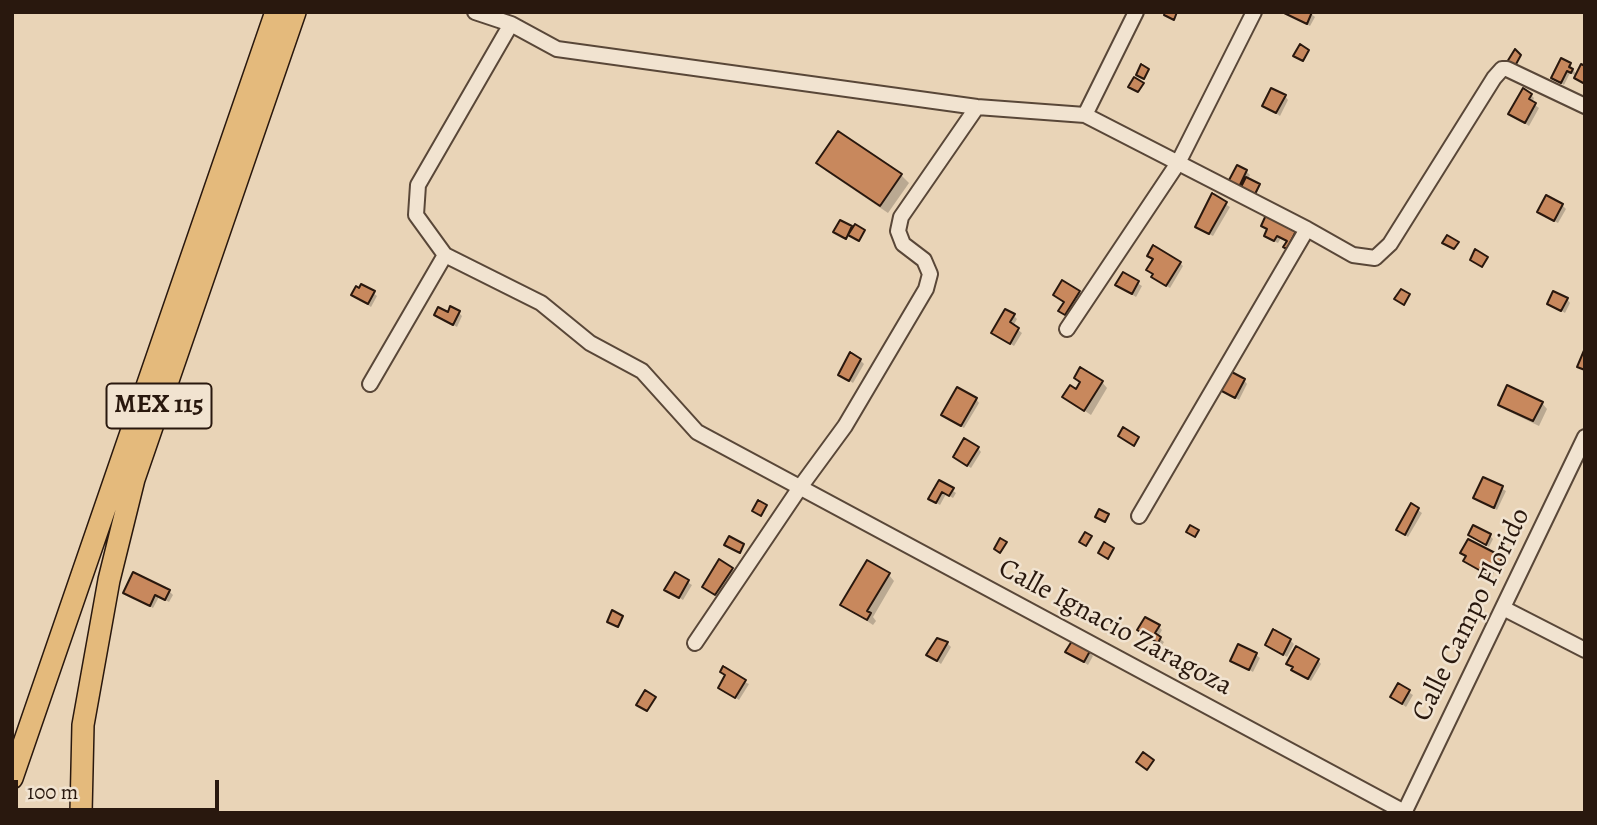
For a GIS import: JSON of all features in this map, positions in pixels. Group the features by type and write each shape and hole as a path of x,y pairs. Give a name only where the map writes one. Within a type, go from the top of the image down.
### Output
{"main road":[{"name":"MEX 115","path":"12,778 276,12"},
{"name":"MEX 115","path":"81,813 83,725 108,580 134,479 295,12"}],"street":[{"path":"475,12 511,24 557,49 977,107 1085,115 1353,255 1375,258 1390,244 1502,69 1585,106"},
{"path":"1085,115 1136,12"},
{"path":"1067,329 1178,163 1254,12"},
{"path":"370,384 445,255 416,215 418,185 511,24"},
{"path":"695,643 845,426 926,289 930,274 924,260 903,244 898,231 901,217 977,107"},
{"path":"1139,516 1307,229"},
{"name":"Calle Ignacio Zaragoza","path":"445,255 541,303 590,343 642,371 697,432 1405,812"},
{"name":"Calle Campo Florido","path":"1405,812 1585,438"},
{"path":"1503,608 1585,650"}],"building":[{"path":"1165,12 1177,12 1174,20 1164,15"},
{"path":"1282,12 1312,12 1307,24"},
{"path":"1300,44 1309,50 1303,61 1293,56"},
{"path":"1515,49 1521,55 1515,66 1507,62"},
{"path":"1561,58 1571,63 1569,67 1573,69 1571,73 1567,71 1561,83 1551,78"},
{"path":"1141,64 1149,69 1144,79 1136,75"},
{"path":"1581,64 1585,66 1585,84 1574,78"},
{"path":"1134,77 1144,83 1138,92 1128,87"},
{"path":"1271,88 1286,95 1276,113 1262,106"},
{"path":"1523,88 1532,94 1529,99 1536,103 1525,123 1508,114"},
{"path":"838,131 902,174 880,206 816,163"},
{"path":"1237,165 1247,170 1239,187 1228,182"},
{"path":"1246,177 1260,184 1255,194 1241,187"},
{"path":"1212,193 1227,202 1209,234 1195,227"},
{"path":"1546,195 1563,204 1554,221 1537,212"},
{"path":"1266,215 1296,231 1287,249 1283,247 1287,241 1277,236 1274,241 1264,236 1267,229 1261,226"},
{"path":"840,220 852,226 846,239 833,232"},
{"path":"855,224 865,230 859,241 848,235"},
{"path":"1447,235 1459,242 1454,249 1442,243"},
{"path":"1153,245 1181,262 1166,286 1151,277 1153,274 1146,270 1153,259 1147,256"},
{"path":"1475,249 1488,257 1482,267 1470,260"},
{"path":"1123,272 1139,281 1132,294 1115,285"},
{"path":"1062,280 1080,291 1065,315 1058,311 1064,302 1053,295"},
{"path":"361,284 375,291 368,304 351,295 356,286 359,288"},
{"path":"1401,289 1410,294 1404,305 1394,299"},
{"path":"1553,291 1568,298 1561,311 1547,304"},
{"path":"450,306 460,311 453,325 434,315 438,307 448,312"},
{"path":"1005,309 1015,314 1010,322 1019,328 1010,344 991,333"},
{"path":"1585,348 1585,370 1577,367"},
{"path":"850,352 861,359 849,381 838,375"},
{"path":"1080,367 1103,381 1084,411 1062,397 1070,385 1076,389 1080,382 1074,378"},
{"path":"1228,370 1245,379 1235,398 1218,389"},
{"path":"1507,385 1543,402 1533,421 1498,405"},
{"path":"957,387 977,398 961,426 941,415"},
{"path":"1123,427 1139,437 1134,446 1118,436"},
{"path":"964,438 979,447 967,466 953,457"},
{"path":"1483,477 1503,486 1494,508 1473,498"},
{"path":"939,480 954,488 949,496 942,492 936,503 928,499"},
{"path":"758,500 767,505 761,516 752,511"},
{"path":"1411,503 1419,508 1405,535 1396,530"},
{"path":"1099,509 1109,514 1105,522 1095,517"},
{"path":"1190,525 1199,530 1195,537 1186,532"},
{"path":"1473,525 1491,534 1486,545 1468,535"},
{"path":"1085,532 1092,536 1086,546 1079,542"},
{"path":"729,536 744,544 740,553 724,545"},
{"path":"1000,538 1007,542 1000,553 994,549"},
{"path":"1468,539 1503,557 1499,564 1495,562 1488,575 1463,561 1466,556 1460,553"},
{"path":"1104,542 1114,548 1108,559 1098,553"},
{"path":"719,559 733,568 715,595 702,587"},
{"path":"867,560 890,573 867,611 871,613 867,620 840,605"},
{"path":"133,572 170,590 165,600 155,595 150,606 123,593"},
{"path":"675,572 689,580 679,598 664,590"},
{"path":"612,610 623,616 618,627 607,622"},
{"path":"1145,617 1160,625 1155,633 1161,637 1158,643 1137,630"},
{"path":"1273,629 1291,639 1283,655 1265,645"},
{"path":"937,638 948,642 937,661 926,655"},
{"path":"1072,641 1090,651 1084,662 1065,652"},
{"path":"1238,644 1257,653 1249,670 1230,661"},
{"path":"1296,646 1319,659 1308,679 1291,670 1293,667 1286,664"},
{"path":"723,666 746,680 735,698 718,688 725,675 720,672"},
{"path":"1398,683 1410,690 1402,704 1390,697"},
{"path":"645,690 656,697 647,711 636,705"},
{"path":"1143,752 1154,760 1147,770 1136,762"}]}
